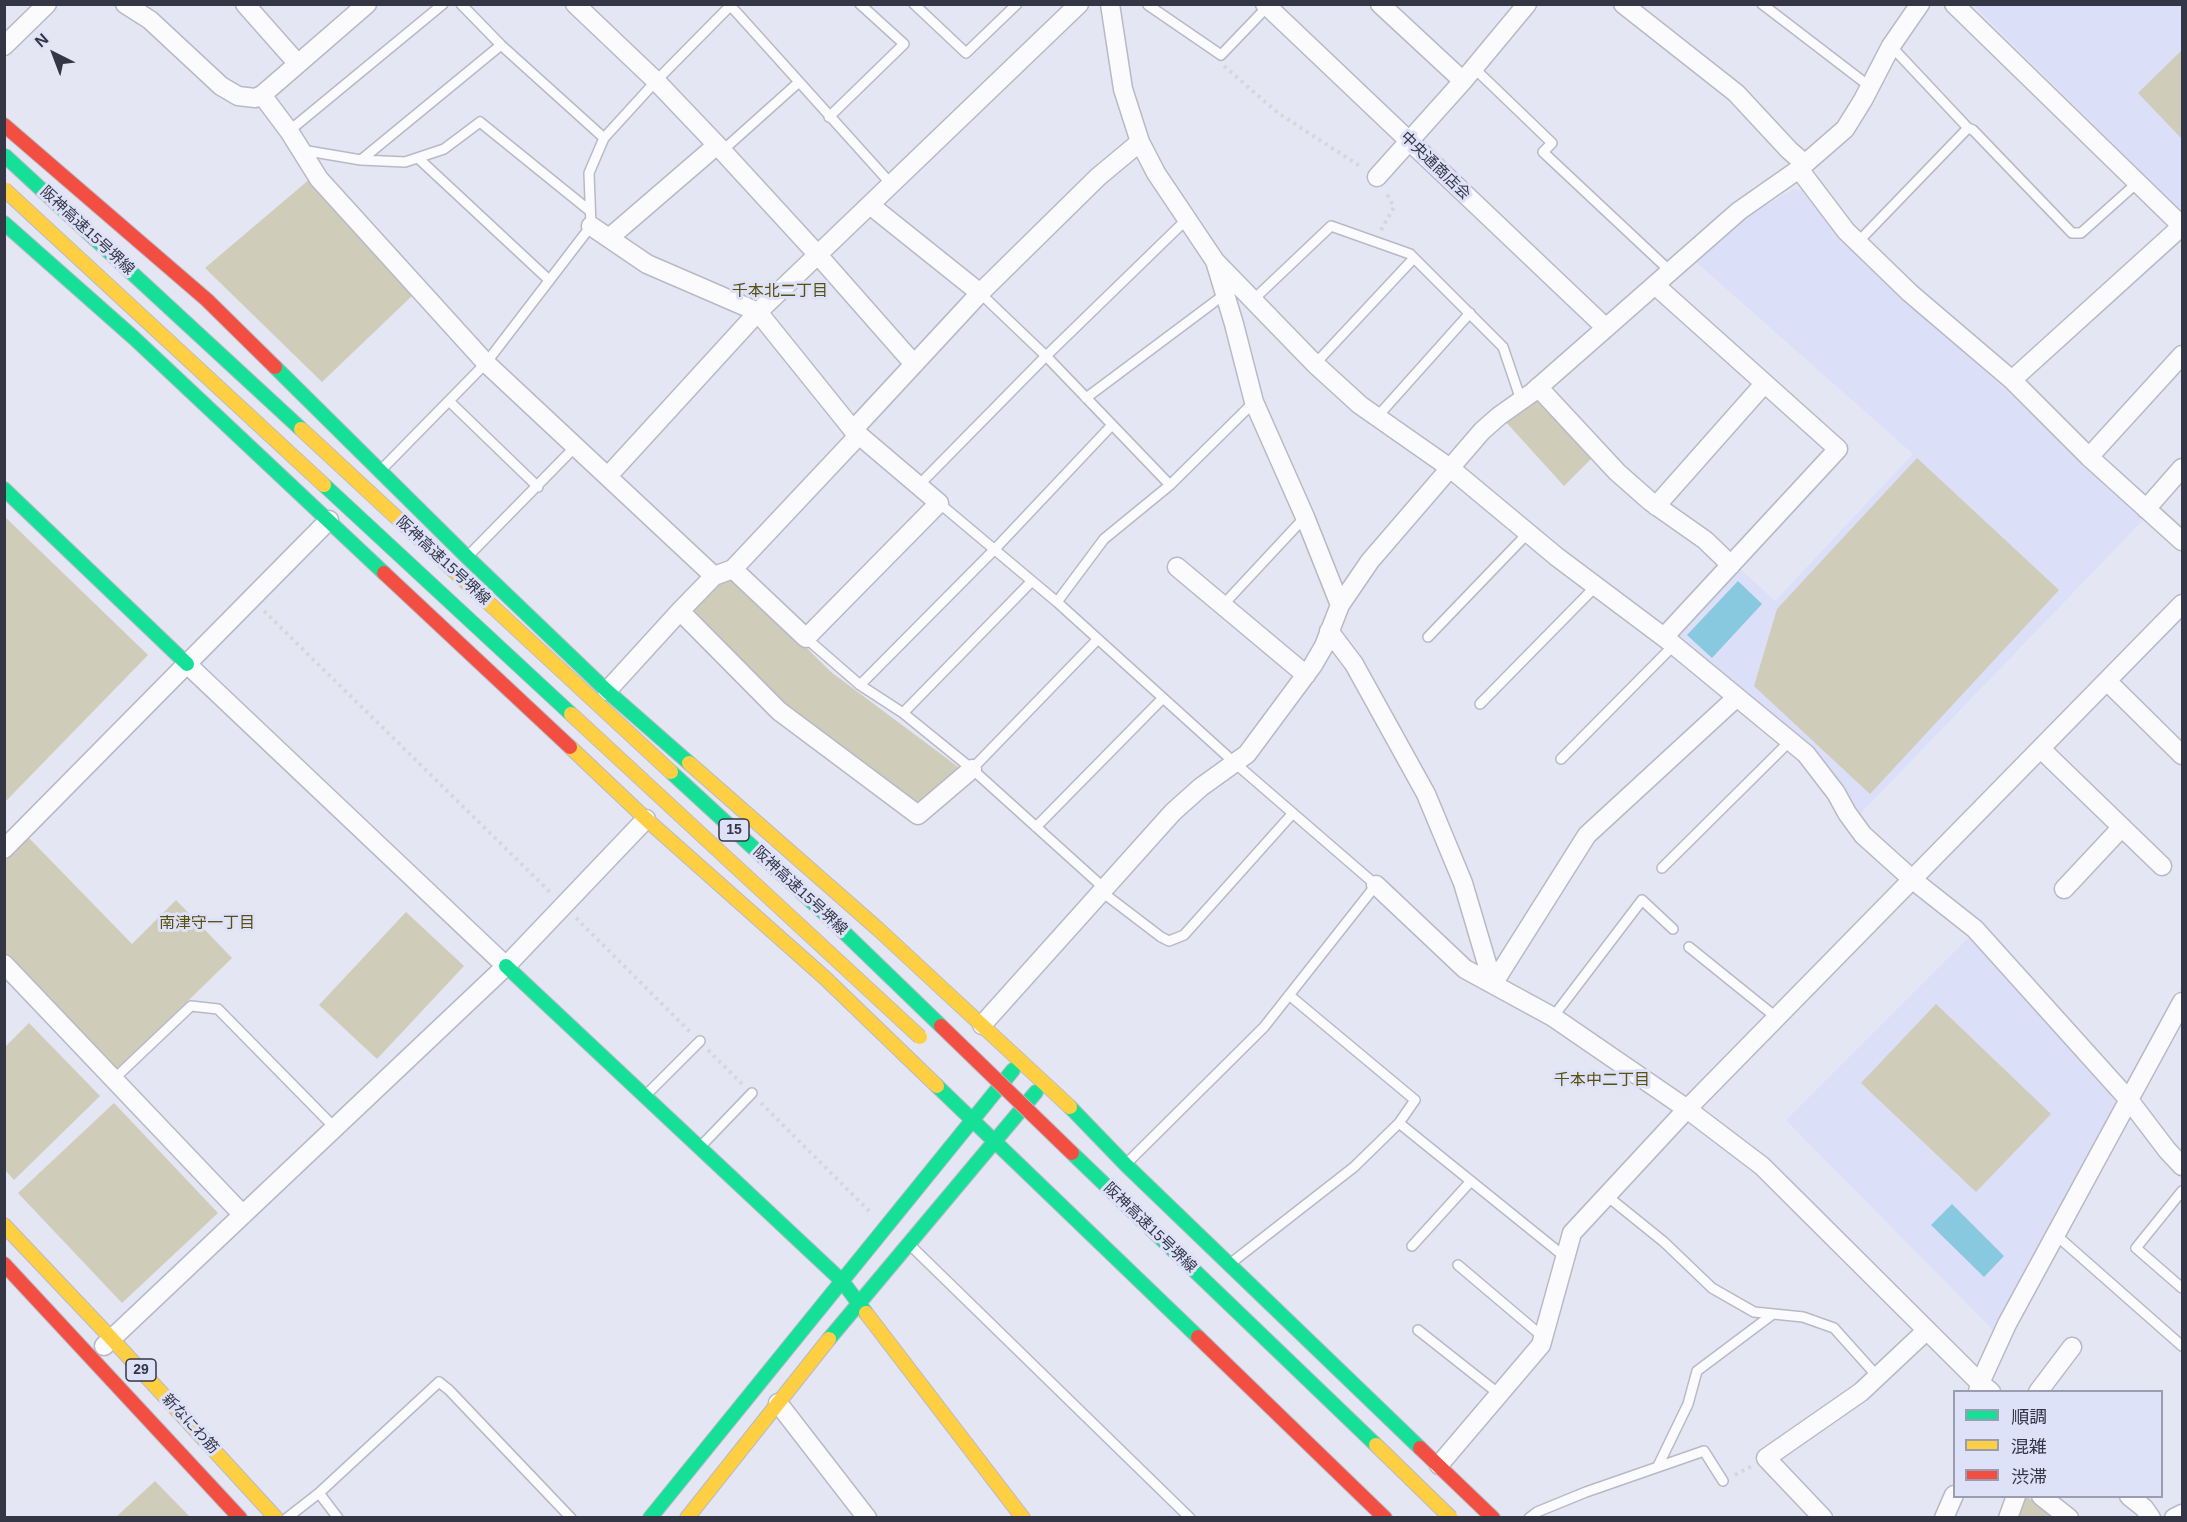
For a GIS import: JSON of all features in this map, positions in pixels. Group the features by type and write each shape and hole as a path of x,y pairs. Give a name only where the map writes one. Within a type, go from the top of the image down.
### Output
{"main road":[{"path":"4,125 207,300 467,557 607,691 878,929 1044,1082 1126,1165 1493,1518"},
{"name":"阪神高速15号堺線","path":"4,155 822,911 1451,1518"},
{"name":"阪神高速15号堺線","path":"4,189 928,1044"},
{"path":"4,223 134,338 646,819 825,978 1385,1518"},
{"path":"4,489 187,664"},
{"path":"506,966 842,1281 1023,1518"},
{"path":"650,1518 1021,1061"},
{"path":"687,1518 859,1301 1044,1082"},
{"path":"981,1093 1025,1134"},
{"name":"新なにわ筋","path":"4,1225 276,1518"},
{"name":"新なにわ筋","path":"4,1264 240,1518"}],"street":[{"path":"4,46 47,4"},
{"path":"125,4 147,9 150,20 220,86 238,96 255,99 262,96 367,4"},
{"path":"245,4 298,64"},
{"path":"575,4 656,81 818,255 914,364"},
{"path":"608,476 758,312 1079,4"},
{"path":"1110,4 1122,89 1140,142 1186,220 1215,261 1315,364 1360,405 1450,468 1528,533 1669,641 1806,754 1836,793 1863,835 1913,880 1975,929 2129,1100 2182,1166"},
{"path":"1380,4 1468,74"},
{"path":"1377,177 1527,4"},
{"path":"1623,4 1736,93 1802,166 1846,231 1910,293 2012,380 2088,457 2182,541"},
{"path":"982,1026 1186,799 1247,754 1306,675 1324,646 1340,605 1386,541 1482,431 1539,387 1739,211 1802,166 1845,129 1858,110 1891,46 1920,4"},
{"path":"1953,4 2182,226 2012,380"},
{"name":"中央通商店会","path":"1268,5 1606,328"},
{"path":"262,96 290,131 319,180 486,363 714,576"},
{"path":"607,691 714,576 733,568 980,293 1098,177 1140,142"},
{"path":"609,238 719,148"},
{"path":"870,205 980,293"},
{"path":"591,218 609,238 647,264 758,312 856,432 939,503 806,638 733,568"},
{"path":"1215,261 1254,402 1305,517 1340,605"},
{"path":"1655,285 1838,449 1731,565 1669,641"},
{"path":"2088,457 2182,355"},
{"path":"1656,506 1764,384"},
{"path":"1539,387 1617,472 1656,506 1705,540 1731,565"},
{"path":"2146,509 2182,468"},
{"path":"4,849 329,520"},
{"path":"1177,567 1306,675"},
{"path":"1439,1465 1541,1345 1572,1233 1687,1109 2182,604"},
{"path":"680,610 779,711 918,815 972,769"},
{"path":"1329,631 1354,664 1426,794 1463,883 1493,984"},
{"path":"187,664 506,966"},
{"path":"2107,681 2182,755"},
{"path":"1493,984 1587,835 1737,697"},
{"path":"2041,749 2162,866"},
{"path":"92,1358 506,966 646,819"},
{"path":"2064,889 2122,827"},
{"path":"1376,885 1465,969 1553,1017 1687,1109 1762,1166 1983,1389 2007,1324 2182,1002"},
{"path":"4,964 243,1215"},
{"path":"1822,1518 1766,1458 1861,1392 1927,1330"},
{"path":"2040,1390 2072,1347"},
{"path":"778,1403 867,1518"},
{"path":"1944,1518 1953,1497"},
{"path":"2008,1518 2016,1498"},
{"path":"2042,1498 2069,1518"},
{"path":"2130,1498 2144,1508 2151,1518"},
{"path":"2174,1518 2182,1514"}],"lane":[{"path":"290,131 443,4"},
{"path":"461,4 501,45 604,138"},
{"path":"829,117 904,44 860,4"},
{"path":"914,4 966,53 1017,4"},
{"path":"1762,4 1869,86"},
{"path":"380,471 486,363 549,280 591,218 589,173 604,138 731,5 892,185"},
{"path":"1148,5 1221,55 1268,5"},
{"path":"362,160 501,45"},
{"path":"1891,46 2072,233 2081,233 2138,182"},
{"path":"1468,74 1552,143 1543,152 1670,271"},
{"path":"719,148 799,82"},
{"path":"301,150 362,160 405,162 444,149 480,122 591,218"},
{"path":"1858,242 1968,128"},
{"path":"418,158 549,280"},
{"path":"918,486 1046,356 1186,220"},
{"path":"1253,300 1331,226 1410,254 1503,347 1521,400"},
{"path":"1315,364 1414,258"},
{"path":"980,293 1046,356 1170,485"},
{"path":"1086,398 1225,294"},
{"path":"1377,417 1470,313"},
{"path":"449,401 538,487"},
{"path":"1057,602 1104,539 1170,485 1254,402"},
{"path":"860,685 1112,425"},
{"path":"467,557 576,446"},
{"path":"939,503 1057,602 1236,764 1376,885 1264,1027 1126,1165"},
{"path":"1223,605 1305,517"},
{"path":"1428,637 1528,533"},
{"path":"903,713 1032,581"},
{"path":"1480,704 1597,585"},
{"path":"806,638 860,685 903,713 972,769 1104,891 1169,941 1184,935 1293,813"},
{"path":"972,769 1098,639"},
{"path":"1561,759 1669,641"},
{"path":"1036,827 1163,698"},
{"path":"1662,868 1790,741"},
{"path":"1553,1017 1642,900 1673,929"},
{"path":"1689,947 1777,1018"},
{"path":"1230,1264 1354,1167 1399,1123 1414,1100 1289,995"},
{"path":"114,1079 190,1006 218,1009 335,1128"},
{"path":"645,1096 700,1041"},
{"path":"700,1147 752,1093"},
{"path":"1399,1123 1565,1257"},
{"path":"1412,1246 1470,1180"},
{"path":"2182,1191 2136,1248 2182,1288"},
{"path":"1607,1196 1664,1242 1712,1288 1754,1312 1803,1317 1834,1328 1877,1376"},
{"path":"2056,1235 2182,1346"},
{"path":"908,1243 1190,1518"},
{"path":"1458,1264 1543,1337"},
{"path":"1658,1466 1688,1404 1697,1371 1773,1314"},
{"path":"1418,1330 1499,1394"},
{"path":"287,1518 319,1493 439,1382 572,1518"},
{"path":"1529,1518 1537,1512 1586,1492 1704,1451 1724,1480"},
{"path":"319,1493 338,1518"}],"path":[{"path":"1221,55 1220,63 1278,113 1377,177 1394,207 1374,242"},
{"path":"251,598 886,1227"},
{"path":"1724,1480 1766,1458"}],"shaded area":[{"path":"1973,5 2182,5 2182,212"},
{"path":"2182,50 2182,139 2138,93"},
{"path":"311,178 415,293 322,382 205,268"},
{"path":"1794,189 1806,191 1841,240 2145,518 1859,815 1817,751 1675,639 1738,567 1775,601 1913,454 1695,261 1742,219"},
{"path":"1535,399 1592,458 1564,486 1505,421"},
{"path":"1917,458 2059,590 1870,794 1754,686 1777,609"},
{"path":"4,516 148,655 5,802 4,802"},
{"path":"736,578 831,672 961,769 921,806 790,708 692,614 691,607 704,594 726,579"},
{"path":"27,836 132,944 176,900 232,958 118,1069 5,953 5,857"},
{"path":"406,912 464,966 377,1059 319,1005"},
{"path":"1970,936 2114,1095 2116,1106 1996,1333 1786,1120"},
{"path":"1936,1004 2051,1114 1976,1192 1861,1083"},
{"path":"29,1023 100,1096 14,1180 5,1170 5,1047"},
{"path":"114,1103 218,1213 122,1303 18,1193"},
{"path":"155,1481 190,1517 116,1517"},
{"path":"2026,1498 2057,1517 2015,1518"}],"water":[{"path":"1738,581 1762,604 1712,658 1687,635"},
{"path":"1952,1204 2004,1256 1984,1277 1931,1225"}],"traffic: fast":[{"path":"4,155 301,429"},
{"path":"4,223 134,338 384,573"},
{"path":"275,367 467,557 607,691 689,763"},
{"path":"324,485 571,714"},
{"path":"4,489 187,664"},
{"path":"671,772 822,911 941,1026"},
{"path":"506,966 842,1281 866,1313"},
{"path":"650,1518 1013,1070"},
{"path":"937,1086 1198,1337"},
{"path":"829,1339 1036,1092"},
{"path":"1070,1107 1126,1165 1420,1448"},
{"path":"1072,1153 1376,1445"}],"traffic: slow":[{"path":"4,189 324,485"},
{"path":"301,429 671,772"},
{"path":"571,714 920,1037"},
{"path":"570,747 646,819 825,978 937,1086"},
{"path":"689,763 878,929 1070,1107"},
{"path":"4,1225 276,1518"},
{"path":"866,1313 1023,1518"},
{"path":"687,1518 829,1339"},
{"path":"1376,1445 1451,1518"}],"traffic: jam":[{"path":"4,125 207,300 275,367"},
{"path":"384,573 570,747"},
{"path":"941,1026 1072,1153"},
{"path":"4,1264 240,1518"},
{"path":"1198,1337 1385,1518"},
{"path":"1420,1448 1493,1518"}],"district":[{"name":"千本北二丁目","path":"780,292"},
{"name":"南津守一丁目","path":"207,924"},
{"name":"千本中二丁目","path":"1602,1081"}]}
